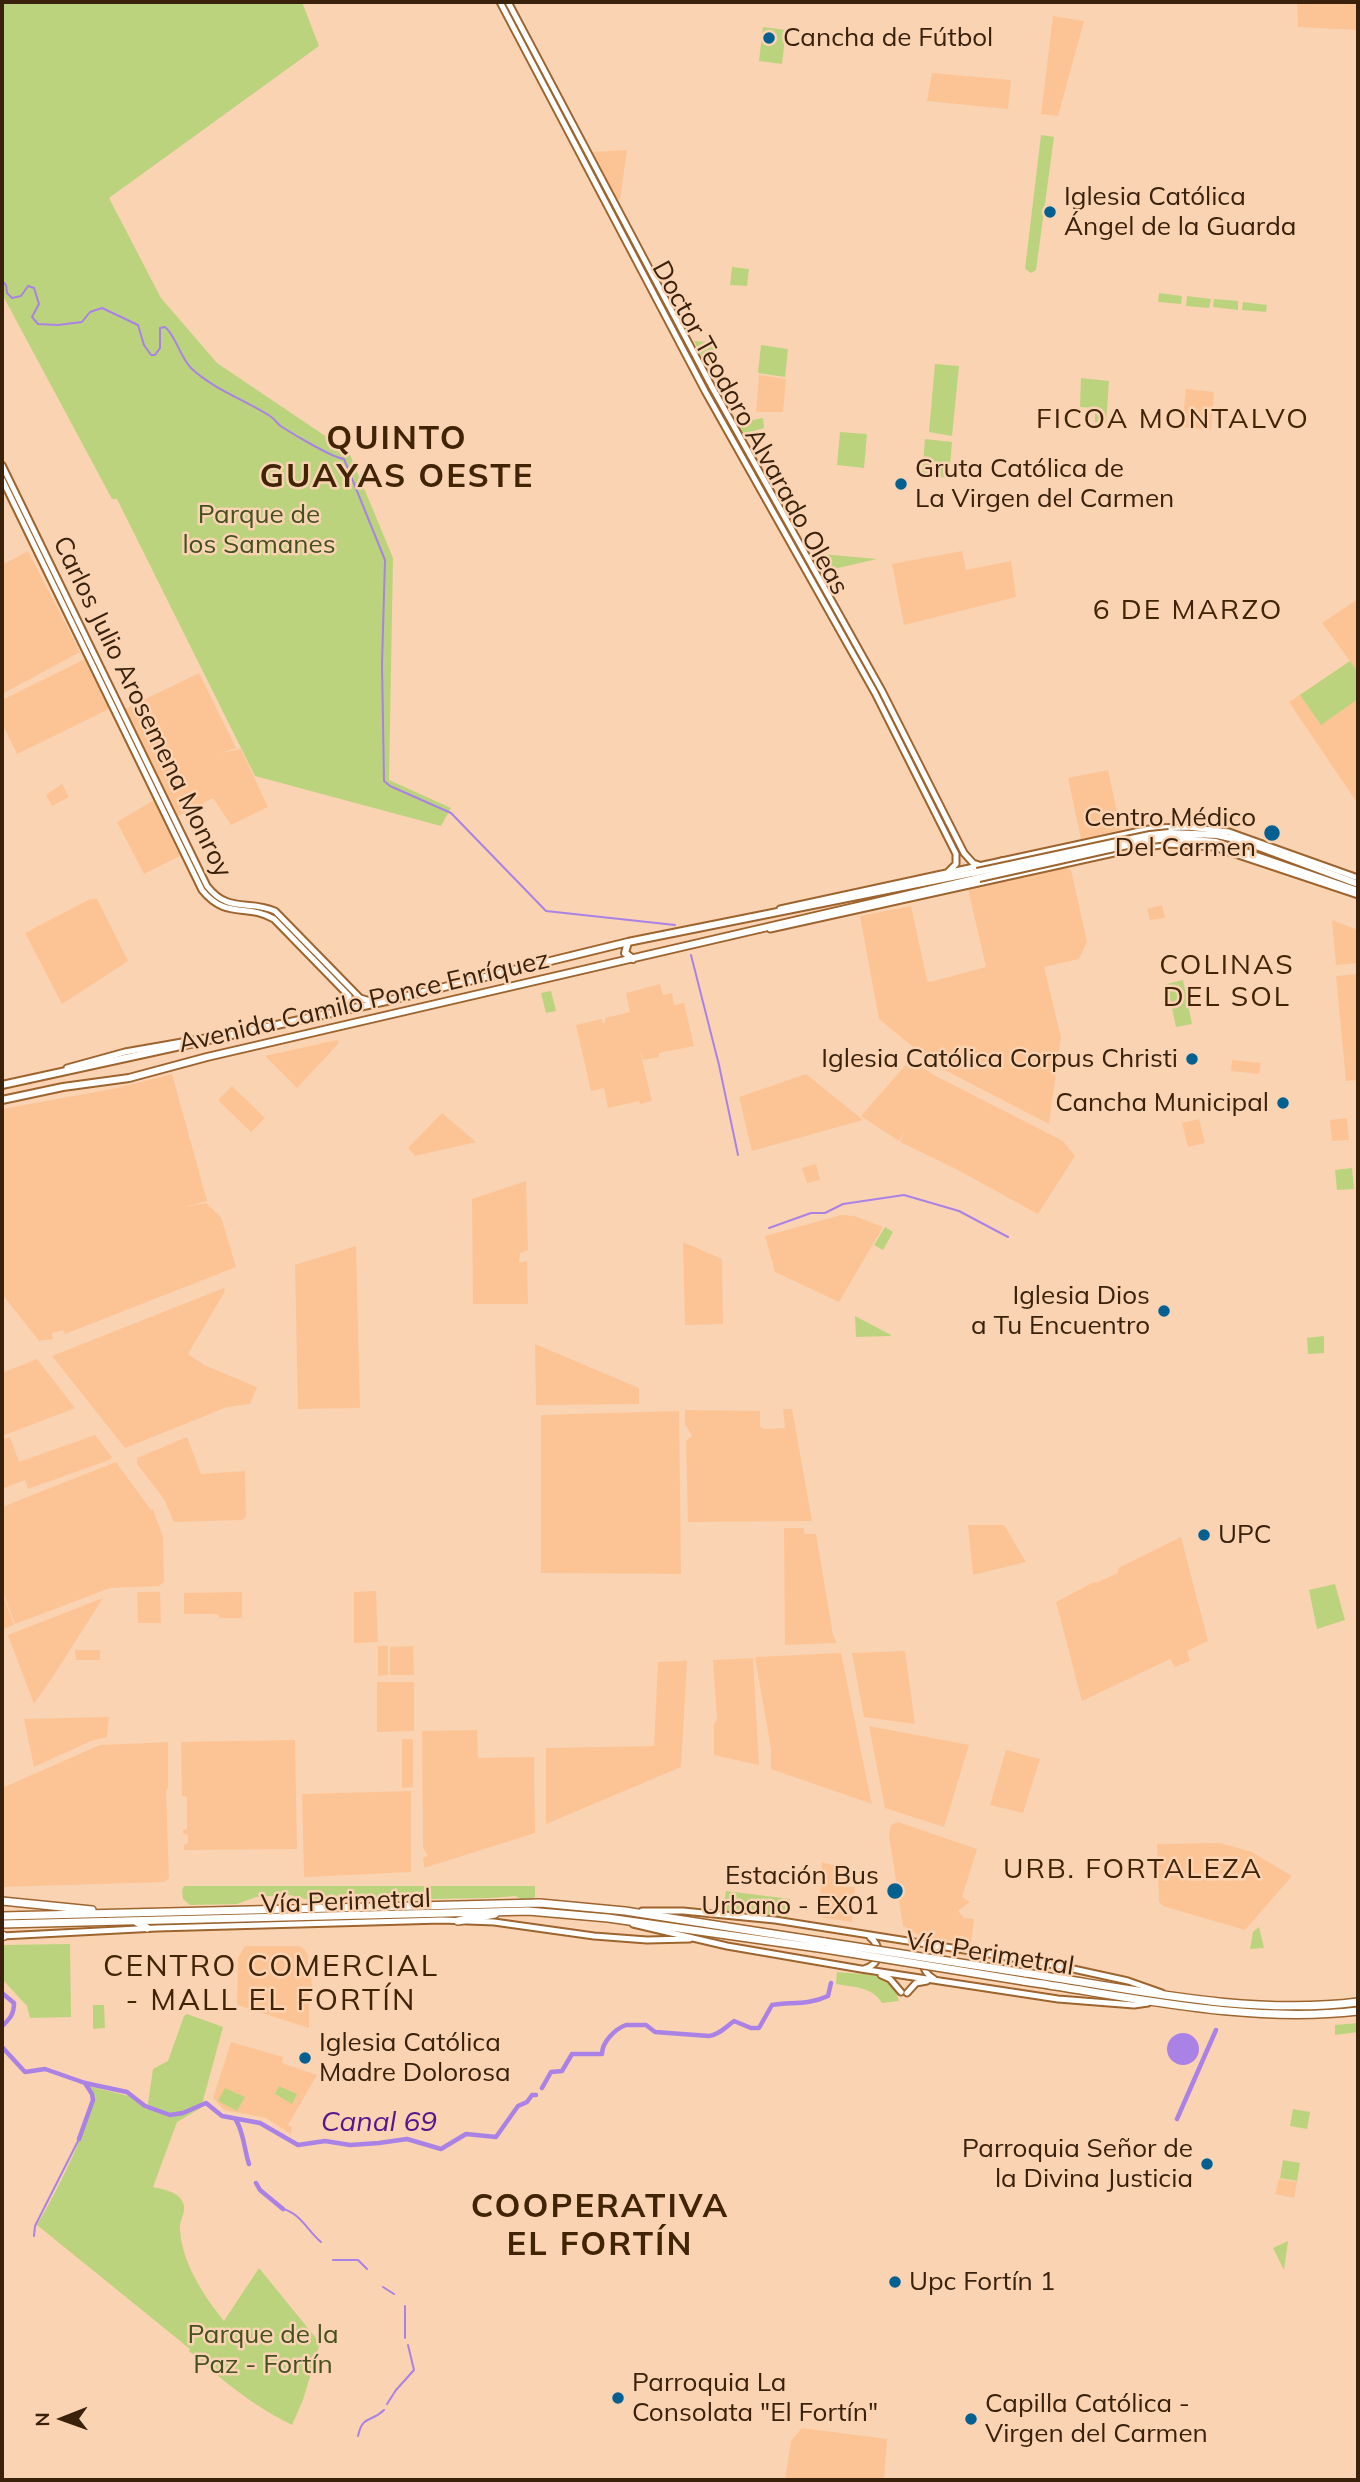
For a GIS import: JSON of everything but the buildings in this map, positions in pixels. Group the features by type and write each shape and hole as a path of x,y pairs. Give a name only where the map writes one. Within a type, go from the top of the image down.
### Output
{"highway":[{"path":"2,1901 120,1913"},
{"name":"Vía Perimetral","path":"2,1916 540,1903 625,1911 1215,2010 1259,2013 1358,2011"},
{"path":"458,1921 510,1911"},
{"name":"Vía Perimetral","path":"2,1925 510,1911 608,1917 825,1945"},
{"path":"134,1920 147,1928"},
{"name":"Vía Perimetral","path":"1024,1977 1264,2005 1358,2003"}],"main road":[{"name":"Doctor Teodoro Alvarado Oleas","path":"500,2 712,402 899,738 956,854 956,863 948,872"},
{"name":"Doctor Teodoro Alvarado Oleas","path":"508,2 712,387 882,691 964,853 978,872"},
{"name":"Carlos Julio Arosemena Monroy","path":"2,465 207,886 224,902 266,907 275,911 360,998 377,1003"},
{"name":"Carlos Julio Arosemena Monroy","path":"2,479 202,890 211,901 222,908 264,913 274,919 349,996 349,1002 342,1010"},
{"path":"978,872 1003,861 1154,828 1203,828 1229,832 1358,878"},
{"path":"1203,828 1217,835"},
{"name":"Avenida Camilo Ponce Enríquez","path":"2,1085 377,1003 628,942 1169,836 1217,835 1240,840 1358,884"},
{"name":"Avenida Camilo Ponce Enríquez","path":"1169,836 1216,842 1358,892"},
{"path":"1094,841 1090,849 1096,857"},
{"name":"Avenida Camilo Ponce Enríquez","path":"733,934 741,936 1096,857 1168,844 1214,847 1358,892"},
{"path":"1055,849 1060,856 1058,866"},
{"name":"Avenida Camilo Ponce Enríquez","path":"769,913 792,905 948,872 978,872"},
{"name":"Avenida Camilo Ponce Enríquez","path":"2,1100 63,1087 129,1078 208,1057 941,887 978,872"},
{"path":"904,895 925,896 941,887"},
{"path":"628,942 625,953 633,960"},
{"path":"603,948 610,950 612,955 607,965"},
{"name":"Vía Perimetral","path":"625,1911 683,1911 734,1916 939,1946 1055,1965 1148,1986 1162,1993"},
{"name":"Vía Perimetral","path":"608,1917 690,1939 861,1969 1058,1999 1134,2005 1158,2001"},
{"name":"Vía Perimetral","path":"3,1935 147,1928 458,1921 494,1922 647,1940 690,1939"},
{"path":"861,1969 871,1967 879,1954 873,1940 864,1935"},
{"path":"937,1980 928,1975 923,1962 930,1950 939,1946"},
{"path":"861,1969 890,1979 904,1992 916,1983 937,1980"}],"shaded area":[{"path":"1297,2 1358,2 1358,30 1298,27"},
{"path":"1053,16 1084,21 1058,116 1041,114"},
{"path":"932,73 1011,80 1008,109 927,101"},
{"path":"627,150 620,200 616,199 592,152"},
{"path":"759,375 786,379 783,412 756,412"},
{"path":"1186,389 1214,392 1211,430 1182,427"},
{"path":"28,551 80,652 2,694 2,565"},
{"path":"962,551 966,570 1011,561 1016,597 904,625 892,564"},
{"path":"1358,599 1358,804 1289,702 1350,661 1322,623"},
{"path":"85,659 109,709 17,754 2,723 2,700"},
{"path":"199,673 236,748 221,753 241,749 268,807 231,825 213,798 178,816 125,709"},
{"path":"1108,770 1121,830 1081,839 1068,778"},
{"path":"62,784 69,797 52,806 46,795"},
{"path":"154,800 180,856 144,874 117,822"},
{"path":"1065,868 1071,870 1087,942 1079,959 1044,967 1061,1037 1049,1124 935,1065 879,1019 860,916 911,906 927,980 930,982 986,967 968,889"},
{"path":"90,899 97,899 128,961 62,1004 25,933"},
{"path":"1162,905 1165,918 1150,920 1147,909"},
{"path":"1332,920 1358,930 1358,963 1336,965"},
{"path":"1358,974 1358,1080 1346,1081 1336,976"},
{"path":"660,984 663,995 672,993 674,1005 684,1003 694,1046 659,1053 659,1057 643,1060 639,1047 652,1101 608,1108 604,1088 591,1091 576,1025 602,1019 605,1023 605,1018 630,1012 626,993"},
{"path":"337,1040 339,1043 297,1088 265,1056"},
{"path":"910,1060 1063,1141 1075,1156 1038,1214 900,1142 905,1132 899,1141 861,1116"},
{"path":"1232,1060 1261,1063 1259,1074 1231,1071"},
{"path":"172,1074 207,1201 185,1207 206,1203 221,1217 236,1267 65,1334 63,1330 52,1333 53,1339 39,1341 2,1294 2,1109 117,1088"},
{"path":"806,1074 863,1120 752,1151 739,1097"},
{"path":"232,1086 265,1118 251,1132 218,1100"},
{"path":"442,1113 476,1142 415,1156 408,1148"},
{"path":"1347,1118 1349,1140 1332,1141 1330,1120"},
{"path":"1199,1119 1205,1143 1188,1147 1182,1123"},
{"path":"816,1164 820,1180 807,1183 802,1168"},
{"path":"526,1181 528,1250 520,1253 519,1263 527,1261 528,1304 473,1304 472,1199"},
{"path":"841,1215 854,1216 883,1227 839,1302 775,1272 765,1236"},
{"path":"683,1242 722,1259 723,1324 685,1325"},
{"path":"356,1246 360,1408 298,1409 295,1265"},
{"path":"224,1288 225,1291 188,1354 204,1365 257,1387 250,1404 227,1407 125,1448 52,1356"},
{"path":"535,1344 639,1388 639,1404 536,1405"},
{"path":"37,1359 75,1408 2,1436 2,1373"},
{"path":"783,1409 792,1409 812,1521 688,1522 686,1441 692,1436 685,1424 685,1410 760,1411 760,1427 765,1429 785,1428"},
{"path":"679,1411 681,1574 541,1573 541,1415"},
{"path":"95,1435 112,1457 109,1460 28,1489 25,1480 2,1487 2,1440 10,1437 19,1462"},
{"path":"187,1437 201,1474 245,1471 246,1517 242,1520 174,1522 164,1499 137,1464 137,1458"},
{"path":"116,1462 151,1510 153,1509 163,1537 164,1582 159,1586 110,1588 15,1624 2,1590 2,1507"},
{"path":"968,1525 1004,1525 1026,1562 973,1575"},
{"path":"784,1528 804,1528 804,1534 816,1534 833,1635 837,1643 785,1645"},
{"path":"1181,1537 1208,1641 1187,1651 1190,1661 1175,1667 1170,1659 1082,1701 1056,1602 1118,1573 1118,1568"},
{"path":"376,1591 378,1642 354,1643 354,1592"},
{"path":"137,1592 160,1592 161,1623 138,1623"},
{"path":"242,1592 242,1618 219,1618 218,1614 184,1614 184,1593"},
{"path":"2,1593 14,1625 2,1629"},
{"path":"103,1598 54,1675 34,1704 8,1635"},
{"path":"378,1646 388,1646 388,1675 378,1676"},
{"path":"413,1646 414,1675 390,1675 390,1647"},
{"path":"75,1650 100,1650 100,1660 76,1660"},
{"path":"905,1651 915,1724 864,1717 852,1653"},
{"path":"841,1653 872,1804 771,1769 771,1749 755,1657"},
{"path":"753,1658 759,1765 714,1755 714,1723 717,1720 713,1660"},
{"path":"687,1661 681,1767 546,1824 546,1748 654,1746 658,1662"},
{"path":"377,1682 414,1682 414,1731 377,1732"},
{"path":"109,1717 107,1737 91,1741 34,1767 24,1719"},
{"path":"869,1726 969,1745 944,1827 885,1808"},
{"path":"477,1730 478,1758 534,1757 535,1833 424,1868 423,1858 428,1856 423,1848 422,1731"},
{"path":"402,1739 413,1739 413,1787 402,1788"},
{"path":"295,1740 297,1849 184,1850 184,1845 188,1843 188,1835 183,1833 183,1830 187,1829 187,1797 182,1796 181,1742"},
{"path":"168,1742 166,1790 169,1878 164,1882 2,1887 2,1788 100,1745"},
{"path":"1006,1750 1040,1759 1023,1813 990,1805"},
{"path":"411,1791 411,1872 304,1877 302,1794"},
{"path":"898,1822 977,1849 962,1897 970,1902 958,1911 964,1918 974,1919 971,1944 920,1936 903,1926 889,1835 891,1825"},
{"path":"1220,1843 1252,1852 1292,1876 1245,1930 1163,1906 1159,1902 1157,1844"},
{"path":"822,1862 845,1869 844,1887 855,1887 852,1922 819,1917"},
{"path":"245,1946 299,1946 305,1950 312,1990 309,1991 309,2028 237,2005 238,1958"},
{"path":"1183,2033 1194,2038 1199,2049 1194,2060 1183,2065 1172,2060 1167,2049 1172,2038"},
{"path":"231,2042 283,2057 282,2063 317,2075 288,2125 292,2127 291,2134 266,2118 224,2110 213,2098"},
{"path":"1279,2179 1297,2182 1294,2198 1275,2194"},
{"path":"802,2428 887,2439 884,2480 785,2480 791,2441"}],"green space":[{"name":"Parque de los Samanes","path":"2,2 302,2 319,46 109,198 161,298 217,363 349,452 393,558 389,780 451,808 441,826 255,776 117,499 112,499 2,294"},
{"path":"763,27 786,30 782,64 759,61"},
{"path":"1041,135 1054,137 1036,270 1031,273 1025,269"},
{"path":"732,267 749,269 747,286 730,285"},
{"path":"1159,293 1182,296 1181,304 1158,302"},
{"path":"1187,296 1211,299 1209,308 1186,306"},
{"path":"1214,299 1238,301 1238,310 1213,307"},
{"path":"1243,302 1267,305 1266,312 1242,310"},
{"path":"694,341 716,342 713,379"},
{"path":"761,345 788,349 785,377 758,373"},
{"path":"935,364 959,366 952,436 929,432"},
{"path":"1081,378 1109,381 1106,423 1095,422 1095,408 1080,407"},
{"path":"763,418 764,428 743,434 737,423"},
{"path":"840,432 867,434 864,468 837,465"},
{"path":"925,439 952,442 949,478 922,475"},
{"path":"811,553 877,559 821,572"},
{"path":"1350,661 1358,672 1358,699 1321,725 1300,695"},
{"path":"1183,980 1192,1024 1176,1027 1167,984"},
{"path":"551,991 556,1011 546,1013 541,993"},
{"path":"1352,1168 1354,1189 1337,1190 1335,1170"},
{"path":"885,1227 893,1232 883,1250 874,1245"},
{"path":"855,1316 891,1335 891,1336 856,1337"},
{"path":"1324,1336 1324,1353 1308,1354 1307,1338"},
{"path":"1335,1584 1345,1620 1317,1629 1309,1590"},
{"path":"184,1886 535,1886 535,1897 528,1900 516,1896 312,1901 290,1895 256,1897 237,1904 190,1905 183,1899"},
{"path":"726,1891 790,1899 787,1917 723,1912"},
{"path":"1259,1927 1264,1948 1250,1949 1253,1932"},
{"path":"70,1944 71,2017 30,2018 27,2006 2,1979 2,1945"},
{"path":"837,1972 866,1974 884,1979 896,1991 899,2001 882,2003 868,1991 836,1984"},
{"path":"93,2005 104,2005 105,2028 93,2029"},
{"name":"Parque de la Paz - Fortín","path":"187,2014 223,2027 201,2108 177,2122 153,2187 172,2192 181,2199 184,2211 180,2230 185,2255 202,2290 224,2321 259,2268 320,2343 303,2400 292,2425 238,2392 189,2351 198,2335 190,2349 37,2225 83,2132 94,2099 88,2086 129,2096 147,2110 153,2069 168,2061"},
{"path":"1358,2023 1358,2032 1335,2035 1335,2025"},
{"path":"279,2086 297,2094 292,2104 275,2094"},
{"path":"225,2088 245,2097 237,2111 218,2101"},
{"path":"1293,2109 1310,2112 1307,2129 1290,2126"},
{"path":"1283,2160 1300,2163 1297,2181 1280,2178"},
{"path":"1288,2241 1284,2270 1273,2248"}],"waterway":[{"path":"2,281 12,298 21,296 28,286 34,288 39,304 32,317 38,324 82,322 90,312 102,308 138,325 144,345 151,355 155,355 160,348 160,328 165,327 187,363 200,375 270,416 280,426 331,455 344,459 385,560 382,664 384,781 451,813 546,911 675,925"},
{"path":"691,955 738,1155"},
{"path":"769,1228 811,1213 825,1213 843,1204 904,1195 959,1211 1008,1237"},
{"name":"Canal 69","path":"542,2088 551,2072 562,2071 572,2054 602,2054 610,2036 626,2025 646,2025 655,2032 709,2036 734,2021 751,2028 759,2028 772,2005 821,1999 828,1996 831,1983"},
{"path":"2,1993 14,2003 11,2016 2,2026"},
{"path":"1177,2119 1216,2030"},
{"path":"2,2047 25,2072 45,2069 85,2083 127,2092 145,2106 170,2115 183,2113 206,2103 222,2116 260,2123 298,2145 325,2141 350,2145 407,2139 441,2149 466,2134 496,2137 518,2106 536,2095"},
{"path":"79,2139 93,2100 85,2083"},
{"path":"236,2120 249,2164"},
{"path":"34,2236 35,2226 79,2139"},
{"path":"256,2183 260,2190 283,2209"},
{"path":"283,2209 299,2218 321,2242"},
{"path":"333,2260 358,2260 367,2269"},
{"path":"383,2287 394,2294"},
{"path":"405,2306 405,2338"},
{"path":"387,2404 414,2370 408,2345"},
{"path":"358,2436 362,2424 384,2410"}],"place":[{"name":"Cancha de Fútbol","path":"769,38"},
{"name":"Iglesia Católica Ángel de la Guarda","path":"1050,212"},
{"name":"Gruta Católica de La Virgen del Carmen","path":"901,484"},
{"name":"Centro Médico Del Carmen","path":"1272,833"},
{"name":"Iglesia Católica Corpus Christi","path":"1192,1059"},
{"name":"Cancha Municipal","path":"1283,1103"},
{"name":"Iglesia Dios a Tu Encuentro","path":"1164,1311"},
{"name":"UPC","path":"1204,1535"},
{"name":"Estación Bus Urbano - EX01","path":"895,1891"},
{"name":"Iglesia Católica Madre Dolorosa","path":"305,2058"},
{"name":"Parroquia Señor de la Divina Justicia","path":"1207,2164"},
{"name":"Upc Fortín 1","path":"895,2282"},
{"name":"Parroquia La Consolata \"El Fortín\"","path":"618,2398"},
{"name":"Capilla Católica - Virgen del Carmen","path":"971,2419"}],"district":[{"name":"FICOA MONTALVO","path":"1173,420"},
{"name":"QUINTO GUAYAS OESTE","path":"397,458"},
{"name":"6 DE MARZO","path":"1188,611"},
{"name":"COLINAS DEL SOL","path":"1227,982"},
{"name":"URB. FORTALEZA","path":"1133,1870"},
{"name":"CENTRO COMERCIAL - MALL EL FORTÍN","path":"271,1984"},
{"name":"COOPERATIVA EL FORTÍN","path":"600,2226"}]}
